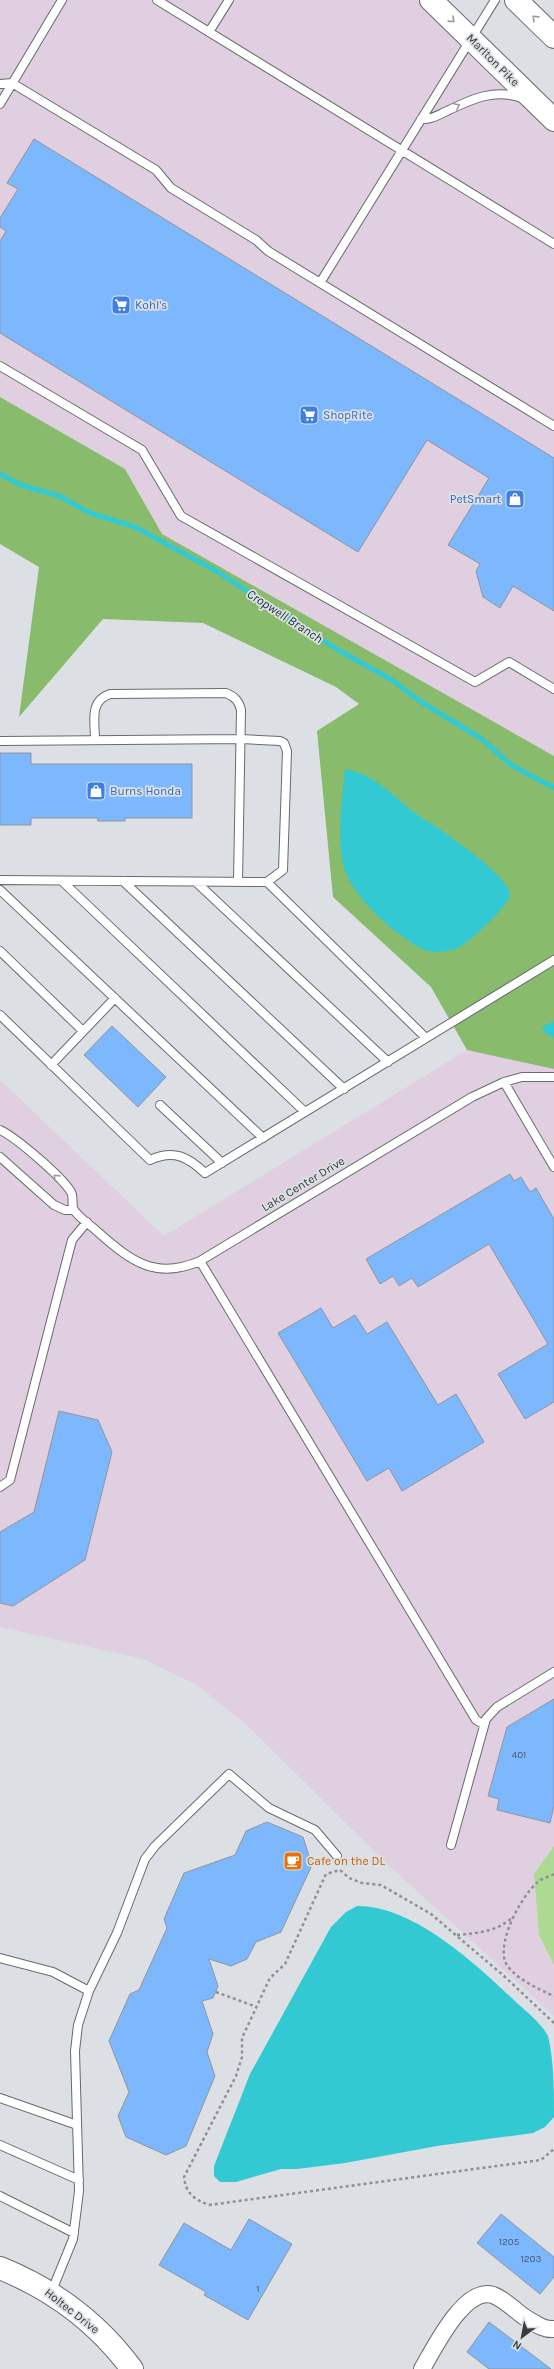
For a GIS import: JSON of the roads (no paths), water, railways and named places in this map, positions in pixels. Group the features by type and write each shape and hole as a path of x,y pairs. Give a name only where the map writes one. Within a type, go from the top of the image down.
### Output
{"main road":[{"name":"Marlton Pike","path":"431,0 554,120"},
{"path":"516,0 554,37"},
{"name":"Holtec Drive","path":"0,2268 39,2285 91,2324 114,2346 126,2365"}],"street":[{"path":"422,2369 456,2316 472,2299 482,2295 492,2295 501,2299 541,2327 554,2329"}],"lane":[{"path":"0,104 62,0"},
{"path":"157,0 554,244"},
{"path":"209,32 229,0"},
{"path":"320,283 495,0"},
{"path":"0,84 12,83 156,170 171,188 320,283 554,426"},
{"path":"421,119 429,120 470,100 488,94 514,95 536,103"},
{"path":"0,366 142,450 181,516 475,682 509,662 554,689"},
{"path":"95,740 95,709 97,702 102,696 110,694 226,693 234,697 239,702 241,710 238,882"},
{"path":"0,741 280,741 284,743 287,751 283,870 267,882 0,880"},
{"path":"62,881 305,1112"},
{"path":"123,881 344,1089"},
{"path":"196,882 388,1062"},
{"path":"267,882 426,1038"},
{"path":"0,890 263,1138"},
{"path":"0,951 84,1031"},
{"path":"0,1015 150,1160 160,1155 172,1154 184,1156 206,1173 554,960"},
{"path":"51,1064 115,998"},
{"name":"Lake Center Drive","path":"0,1157 54,1205 65,1210 74,1210 131,1259 158,1270 172,1270 200,1261 472,1097 504,1082 522,1077 554,1077"},
{"path":"504,1082 554,1167"},
{"path":"160,1105 222,1163"},
{"path":"0,1130 20,1143 72,1193 74,1210"},
{"path":"0,1487 10,1480 72,1240 87,1222"},
{"path":"200,1261 476,1720 483,1724"},
{"path":"451,1845 483,1724 497,1707 554,1672"},
{"path":"50,2293 74,2233 79,2180 75,2051 78,2025 89,1991 117,1933 145,1859 155,1846 229,1774 269,1808 315,1830 337,1856"},
{"path":"0,1958 53,1972 89,1991"},
{"path":"0,2098 77,2125"},
{"path":"0,2145 79,2180"},
{"path":"0,2196 74,2233"}],"water":[{"path":"345,769 355,771 380,784 417,814 478,857 498,875 505,884 510,892 505,904 480,931 463,945 456,949 439,952 425,950 414,945 388,926 366,904 353,887 348,879 342,860 340,834"},
{"path":"554,1021 554,1038 545,1033 542,1027"},
{"path":"357,1906 379,1909 401,1916 444,1940 483,1972 538,2022 548,2036 550,2045 553,2076 554,2117 545,2127 533,2133 437,2146 345,2163 297,2169 281,2169 236,2182 220,2182 214,2176 214,2166 250,2074 331,1927 346,1912"}],"waterway":[{"name":"Cropwell Branch","path":"0,474 21,485 59,496 90,513 135,527 218,572 338,650 392,680 421,702 482,739 511,765 554,788"}],"place":[{"name":"Kohl's","path":"121,305"},
{"name":"ShopRite","path":"309,415"},
{"name":"PetSmart","path":"515,499"},
{"name":"Burns Honda","path":"96,791"},
{"name":"Cafe on the DL","path":"293,1861"}]}
